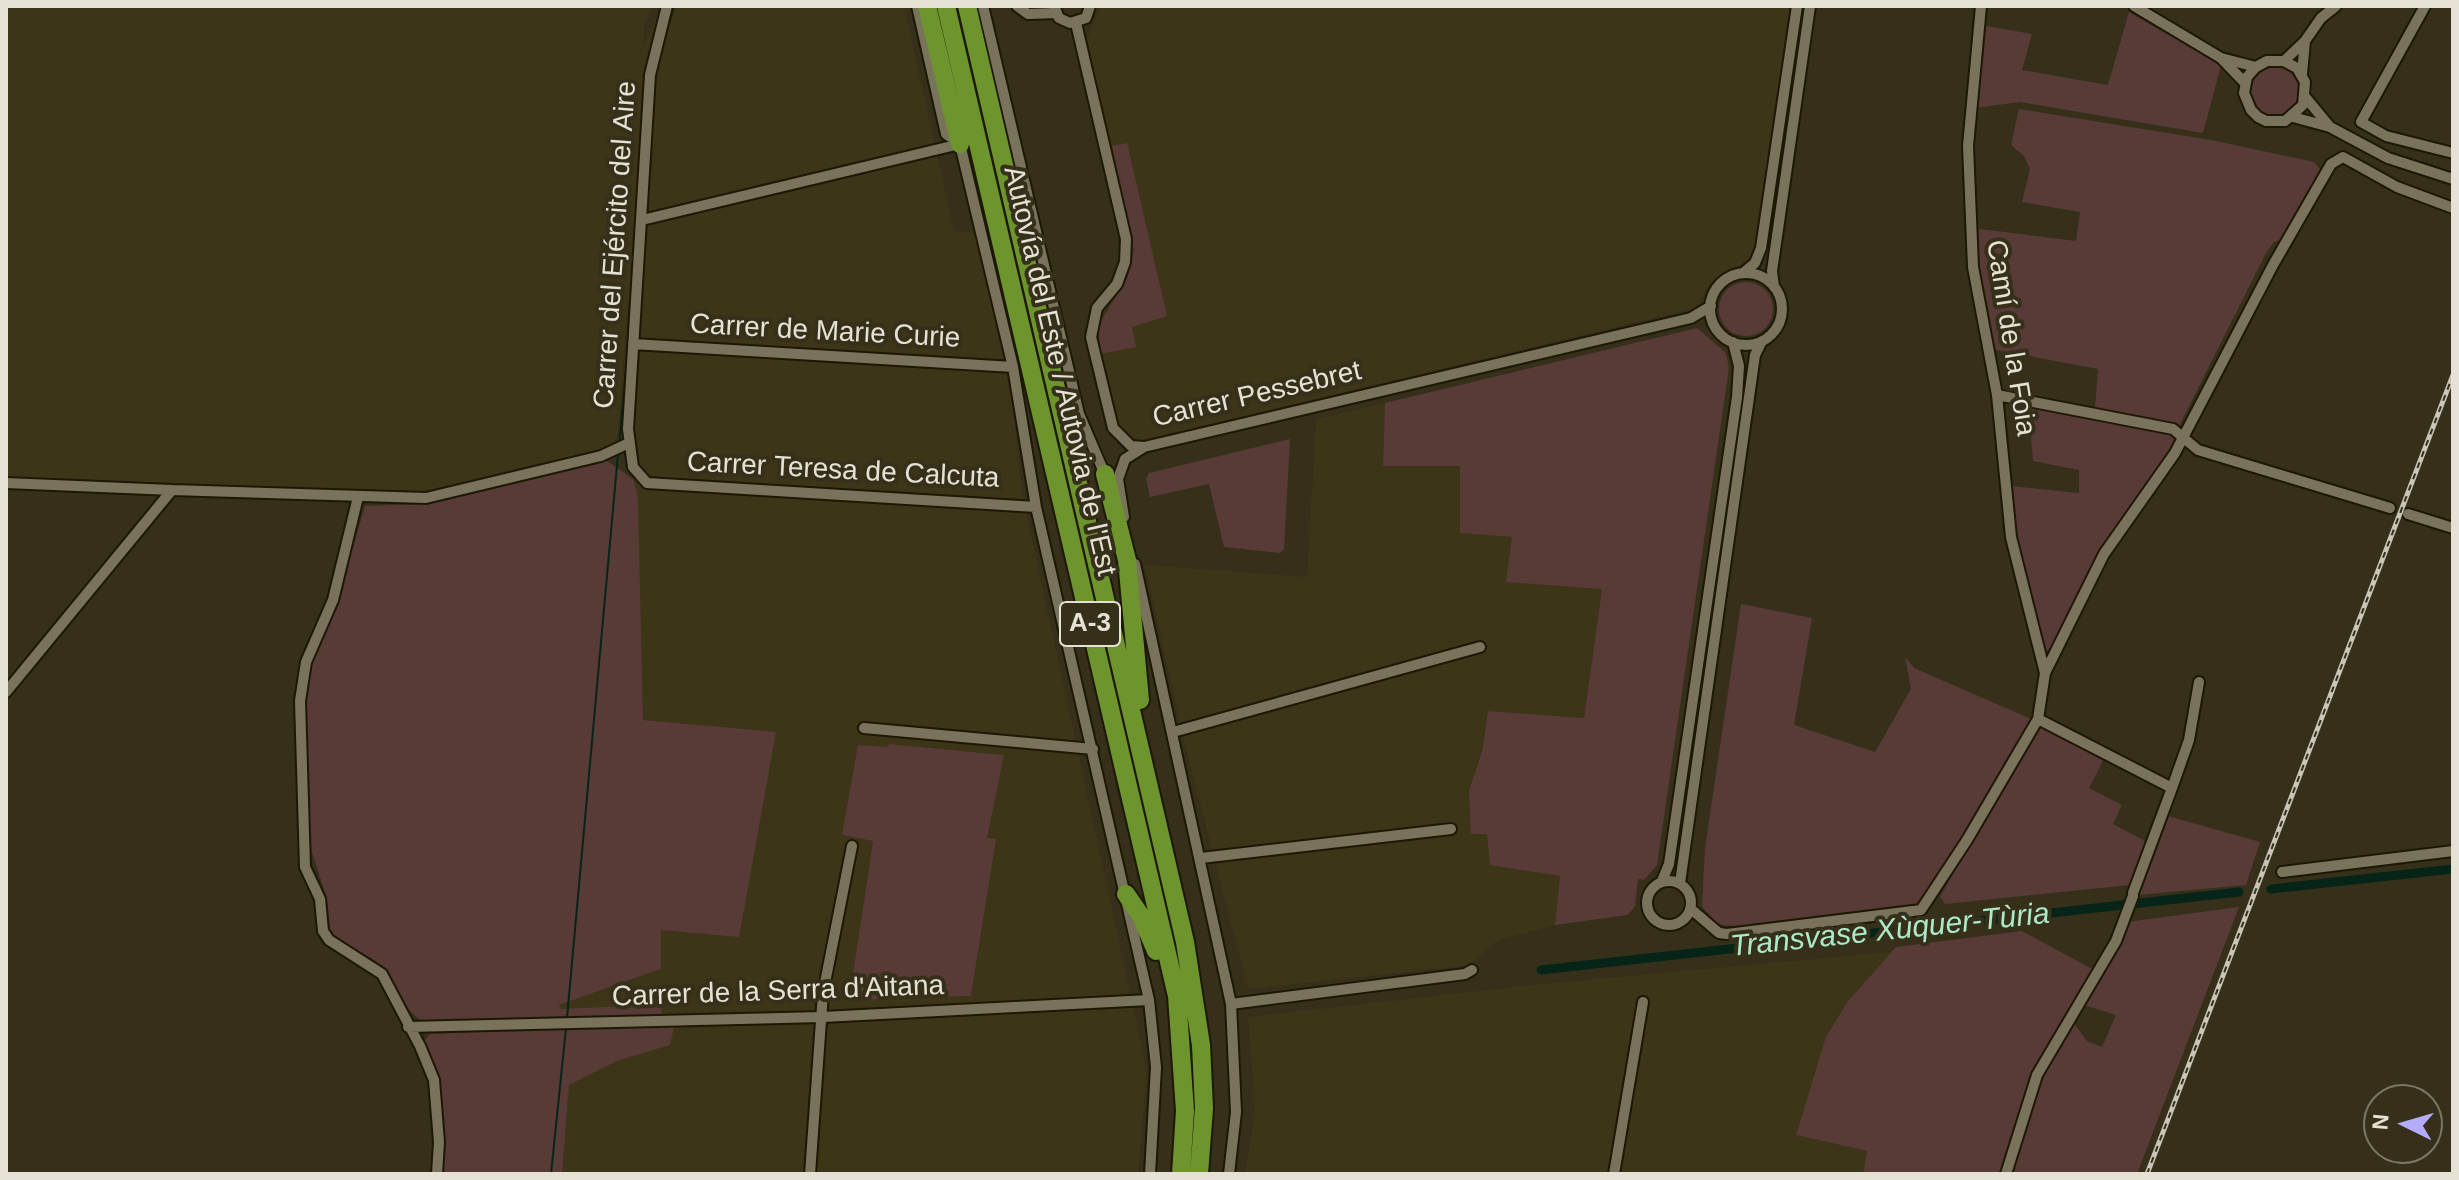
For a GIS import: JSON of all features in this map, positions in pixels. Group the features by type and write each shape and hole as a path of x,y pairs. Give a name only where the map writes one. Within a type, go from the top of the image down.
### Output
{"highway":[{"path":"927,6 968,143"},
{"path":"937,6 968,143"},
{"name":"Autovía del Este / Autovia de l'Est","path":"946,6 968,143 1177,996 1185,1111 1181,1174"},
{"name":"Autovía del Este / Autovia de l'Est","path":"967,6 1146,766 1195,993 1204,1108 1199,1174"},
{"path":"1105,474 1127,560 1137,685 1147,742 1146,766"},
{"path":"1126,894 1154,940 1181,1049"}],"street":[{"name":"Carrer del Ejército del Aire","path":"647,483 633,467 629,443 633,344 650,75 667,6"},
{"path":"917,6 946,134 968,143"},
{"path":"983,6 1079,414 1125,519"},
{"path":"1017,6 1028,14 1055,10 1064,21 1076,23 1086,18 1090,6"},
{"path":"1762,341 1733,342 1714,324 1711,306 1719,286 1755,263 1761,248 1797,6"},
{"path":"1774,287 1772,271 1810,6"},
{"name":"Camí de la Foia","path":"1981,6 1968,146 1969,227 1973,267 1997,395 2011,537 2045,673"},
{"path":"2134,6 2221,58 2245,83"},
{"path":"2284,61 2305,41 2321,18 2336,6"},
{"path":"2425,6 2361,122 2386,136 2453,153"},
{"name":"Carrer Pessebret","path":"1076,23 1126,239 1125,262 1117,284 1097,308 1091,337 1113,428 1131,446 1144,447 1691,318 1711,306"},
{"path":"2305,41 2302,74 2306,98 2330,127"},
{"path":"2221,58 2256,67"},
{"path":"2302,74 2284,61 2267,61 2256,67 2245,83 2246,102 2258,117 2276,122 2293,117 2330,127 2388,158 2453,179"},
{"path":"2293,117 2306,98"},
{"path":"642,220 968,143"},
{"path":"968,143 1013,367 1036,507 1149,1000 1156,1067 1150,1174"},
{"path":"1691,909 1719,933 1727,934 1921,910 1967,840 2038,719 2045,673 2104,554 2184,437 2273,265 2331,164 2343,157 2397,187 2453,208"},
{"path":"1680,883 1755,355 1781,316 1779,296 1774,287 1765,279 1743,273"},
{"name":"Carrer Pessebret","path":"1691,318 1714,324"},
{"path":"1662,881 1680,883 1690,894 1691,909 1684,919 1673,925 1653,918 1647,906 1649,894 1662,881 1669,864 1737,397 1739,366 1733,342"},
{"name":"Carrer de Marie Curie","path":"633,344 1013,367"},
{"path":"1997,395 2173,429 2198,450 2390,508"},
{"path":"6,483 426,498 601,456 629,443"},
{"path":"1144,447 1125,459 1118,479 1231,1004 1236,1098 1229,1174"},
{"name":"Carrer Teresa de Calcuta","path":"647,483 1036,507"},
{"path":"6,692 172,490"},
{"path":"358,497 333,600 306,662 300,701 305,867 320,899 323,931 329,940 382,974 434,1080 439,1142 437,1174"},
{"path":"2408,514 2453,528"},
{"path":"1173,732 1480,647"},
{"path":"2006,1174 2037,1075 2116,941 2128,913 2189,740 2199,682"},
{"path":"2038,719 2172,788"},
{"path":"864,728 1093,749"},
{"path":"1201,858 1451,829"},
{"path":"810,1174 823,993 852,846"},
{"path":"2282,872 2453,851"},
{"path":"1231,1004 1465,974 1472,970"},
{"name":"Carrer de la Serra d'Aitana","path":"408,1027 823,1017 1149,1000"},
{"path":"1614,1174 1643,1002"}],"shaded area":[{"path":"6,6 652,6 644,24 643,48 661,6 904,6 954,231 977,233 1007,357 1022,493 1147,1071 1138,1174 562,1174 569,1085 617,1061 670,1045 673,1027 651,1024 662,1015 661,1004 560,1009 559,1005 660,970 660,930 775,733 643,720 638,497 620,433 629,285 618,433 614,445 605,450 425,493 6,479","holes":["890,744 1004,755 986,838 996,840 971,996 849,999 873,840 842,835"]},
{"path":"1101,6 1791,6 1755,255 1743,268 1712,280 1695,308 1133,443 1117,431 1096,340 1100,312 1124,279 1130,243 1086,41"},
{"path":"2129,12 2221,65 2203,133 2020,102 1975,108 1981,25 2032,34 2022,70 2108,85"},
{"path":"2275,67 2284,68 2292,74 2298,82 2298,100 2292,108 2284,114 2275,115 2266,114 2258,108 2252,100 2251,91 2252,82 2258,74 2266,68"},
{"path":"2019,109 2211,140 2314,162 2320,169 2282,240 2274,242 2266,253 2179,426 2095,408 2098,369 1991,349 1973,228 2076,241 2080,212 2022,202 2030,169 2024,156 2011,145"},
{"path":"1127,143 1167,316 1132,327 1136,347 1100,354 1099,325 1127,278 1134,251 1112,146"},
{"path":"1746,282 1765,290 1773,309 1765,328 1746,336 1727,328 1719,309 1727,290"},
{"path":"1697,328 1726,353 1729,368 1657,865 1644,880 1638,879 1635,906 1628,915 1555,925 1560,876 1490,865 1487,834 1471,834 1469,791 1482,751 1488,711 1584,718 1602,589 1506,582 1512,537 1460,533 1460,466 1383,466 1385,403"},
{"path":"1385,403 1383,466 1460,466 1460,532 1512,537 1602,589 1584,718 1488,711 1478,767 1472,834 1487,834 1560,876 1555,925 1498,940 1469,965 1248,989 1185,745 1145,565 1307,577 1316,419"},
{"path":"2028,405 2174,433 2177,437 2175,446 2117,524 2077,596 2057,642 2046,651 2042,646 2015,533 2011,486 2079,493 2079,470 2033,461"},
{"path":"1290,439 1284,550 1280,553 1224,547 1209,484 1150,497 1146,479 1149,473"},
{"path":"603,458 633,479 638,497 643,720 776,732 739,937 661,930 661,969 559,1005 561,1009 661,1004 662,1015 421,1021 410,1011 376,961 334,938 330,929 327,899 311,849 305,691 311,662 335,608 365,506 420,504"},
{"path":"1741,604 1812,618 1794,725 1875,752 1911,689 1905,657 1914,668 2031,719 1922,904 1734,926 1717,924 1702,906 1705,848"},
{"path":"2038,723 2105,757 2089,788 2122,805 2113,824 2147,842 2130,885 1945,904 1940,897"},
{"path":"889,744 1004,755 987,838 996,839 971,996 849,1000 873,841 842,835 858,745 888,747"},
{"path":"2164,815 2260,842 2246,885 2137,895"},
{"path":"2239,907 2137,1174 1863,1174 1867,1151 1796,1135 1826,1037 1848,1001 1896,947 2022,931 2096,971 2073,1022 2087,1041 2102,1047 2116,1015 2084,1005 2127,922"},
{"path":"1891,952 1848,1001 1797,1135 1867,1151 1863,1174 1245,1174 1255,1110 1248,1017 1532,985"},
{"path":"651,1024 674,1027 670,1045 617,1061 569,1085 562,1174 441,1174 438,1079 425,1040 430,1034"}],"waterway":[{"path":"665,37 674,6"},
{"path":"619,444 627,359"},
{"path":"567,1018 618,454"},
{"name":"Transvase Xùquer-Tùria","path":"2271,889 2453,869"},
{"name":"Transvase Xùquer-Tùria","path":"1541,970 2239,892"},
{"path":"551,1174 566,1028"}],"railway":[{"path":"2147,1174 2453,375"}]}
